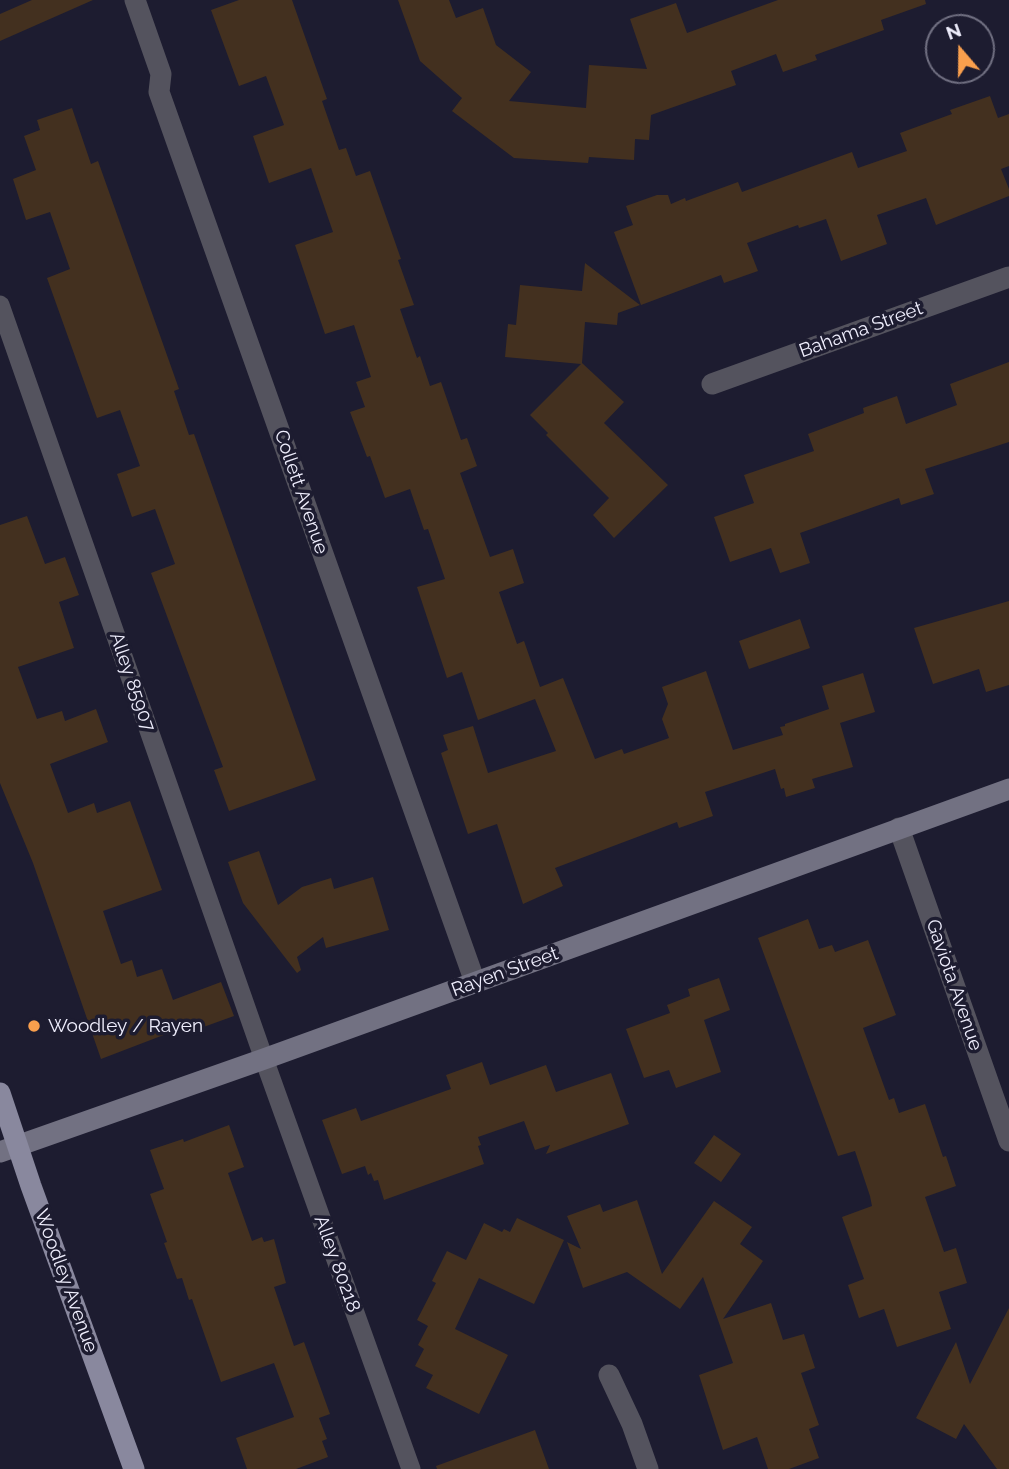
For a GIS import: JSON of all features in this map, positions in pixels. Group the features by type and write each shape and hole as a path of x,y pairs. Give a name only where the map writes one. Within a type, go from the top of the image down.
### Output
{"main road":[{"name":"Woodley Avenue","path":"0,1093 9,1149 134,1469"}],"street":[{"name":"Collett Avenue","path":"135,0 161,74 159,92 475,982"},
{"name":"Bahama Street","path":"712,384 1009,277"},
{"name":"Rayen Street","path":"9,1149 1009,789"},
{"name":"Gaviota Avenue","path":"899,828 1009,1141"},
{"path":"608,1375 632,1424 648,1469"}],"lane":[{"name":"Alley 85907","path":"0,305 264,1059"},
{"name":"Alley 80218","path":"264,1059 411,1469"}],"building":[{"path":"32,0 93,0 0,41 0,14"},
{"path":"239,0 292,0 327,99 322,101 339,150 346,148 356,176 370,171 401,259 398,260 414,305 400,309 417,358 420,356 430,386 441,382 461,440 467,438 477,466 460,473 490,557 513,549 524,583 499,592 517,644 524,641 540,687 563,678 595,759 622,749 624,754 669,738 662,719 668,704 662,687 706,671 733,750 783,735 780,727 785,724 829,709 822,686 863,673 875,712 840,723 853,767 812,779 815,788 786,797 775,769 705,792 713,816 679,828 677,822 555,868 563,886 523,904 497,824 468,834 441,753 448,750 443,735 473,726 488,773 556,751 535,699 478,720 462,672 447,678 417,587 445,579 428,529 424,530 410,489 385,498 350,412 365,407 356,382 371,377 354,325 325,334 295,245 333,232 311,168 269,183 253,136 284,125 266,76 239,86 211,10"},
{"path":"398,0 449,0 456,18 483,8 496,45 531,72 509,101 586,108 589,65 647,69 630,19 676,3 687,33 778,0 925,0 926,4 881,20 884,30 815,55 817,60 783,72 776,54 731,71 736,85 651,115 649,140 635,139 634,160 589,157 588,163 514,158 452,111 462,98 420,61"},
{"path":"990,96 998,118 1009,114 1009,166 1001,169 1009,196 936,225 926,198 877,215 887,244 841,261 826,219 799,228 798,225 747,243 758,271 724,283 721,275 641,305 614,232 633,225 626,206 657,195 668,195 671,204 685,198 686,201 738,182 742,192 852,152 858,168 907,151 900,133 952,114 950,110"},
{"path":"72,108 91,164 98,161 179,389 174,391 189,435 194,434 316,780 229,811 214,770 223,767 151,573 175,564 155,509 132,517 117,474 140,466 120,410 97,418 47,278 70,269 50,212 26,220 13,179 36,170 24,136 40,130 37,120"},
{"path":"585,263 640,305 618,313 617,325 585,322 582,363 624,402 604,423 668,485 614,538 593,515 609,498 546,435 548,433 530,415 581,364 505,357 508,324 516,325 520,285 582,291"},
{"path":"1009,362 1009,442 925,469 934,494 901,505 899,498 800,533 810,563 780,573 771,548 730,562 714,517 754,503 744,475 814,451 808,434 864,413 863,408 897,396 906,424 957,405 950,384"},
{"path":"27,516 45,564 65,557 79,595 59,602 74,648 18,667 37,719 62,711 65,721 96,709 108,742 50,764 68,813 94,803 97,813 130,801 162,890 103,911 121,964 132,960 137,977 162,969 173,1000 221,982 234,1016 198,1029 195,1023 101,1059 33,863 0,783 0,525"},
{"path":"1009,601 1009,685 986,692 979,669 933,684 914,628"},
{"path":"800,619 810,648 749,669 739,641"},
{"path":"259,851 278,905 302,887 331,878 334,889 373,877 389,930 326,948 323,937 297,957 301,970 297,973 243,903 228,862"},
{"path":"808,919 819,949 832,945 835,952 868,940 896,1015 863,1028 889,1100 894,1098 899,1113 925,1104 956,1186 925,1197 944,1252 956,1248 967,1283 939,1292 951,1329 897,1347 884,1309 859,1318 848,1285 864,1279 842,1217 872,1206 870,1196 855,1151 838,1156 758,938"},
{"path":"719,978 730,1010 704,1020 721,1072 676,1088 669,1070 644,1078 626,1029 670,1013 667,1005 690,996 688,989"},
{"path":"482,1062 490,1085 546,1065 556,1092 611,1073 629,1124 546,1154 550,1145 535,1150 524,1121 478,1137 484,1164 384,1200 378,1180 374,1181 371,1173 368,1175 365,1166 342,1174 322,1120 356,1108 361,1121 451,1089 446,1075"},
{"path":"229,1125 244,1167 228,1173 252,1241 262,1237 264,1242 274,1239 286,1283 274,1287 294,1346 304,1342 330,1414 319,1418 327,1439 322,1441 328,1457 296,1469 247,1469 236,1438 294,1417 274,1363 221,1382 192,1299 189,1300 182,1278 177,1279 150,1194 164,1189 150,1150 183,1139 184,1142"},
{"path":"714,1135 741,1154 721,1182 694,1163"},
{"path":"637,1200 662,1274 714,1201 752,1227 740,1244 763,1261 723,1319 771,1303 783,1340 804,1334 815,1368 801,1373 819,1425 809,1429 819,1458 789,1469 768,1469 757,1437 723,1450 699,1375 733,1363 703,1277 680,1309 627,1272 583,1288 567,1242 581,1249 567,1216 600,1204 603,1212"},
{"path":"517,1218 564,1240 534,1304 479,1278 455,1329 508,1355 479,1414 426,1388 433,1375 415,1366 424,1349 418,1345 428,1326 417,1320 436,1283 432,1281 447,1251 466,1260 484,1223 502,1232 504,1229 510,1232"},
{"path":"1009,1308 1009,1469 997,1469 964,1424 956,1439 916,1418 956,1342 970,1384"},
{"path":"535,1430 549,1469 437,1469 436,1466"}],"place":[{"name":"Woodley / Rayen","path":"34,1026"}]}
